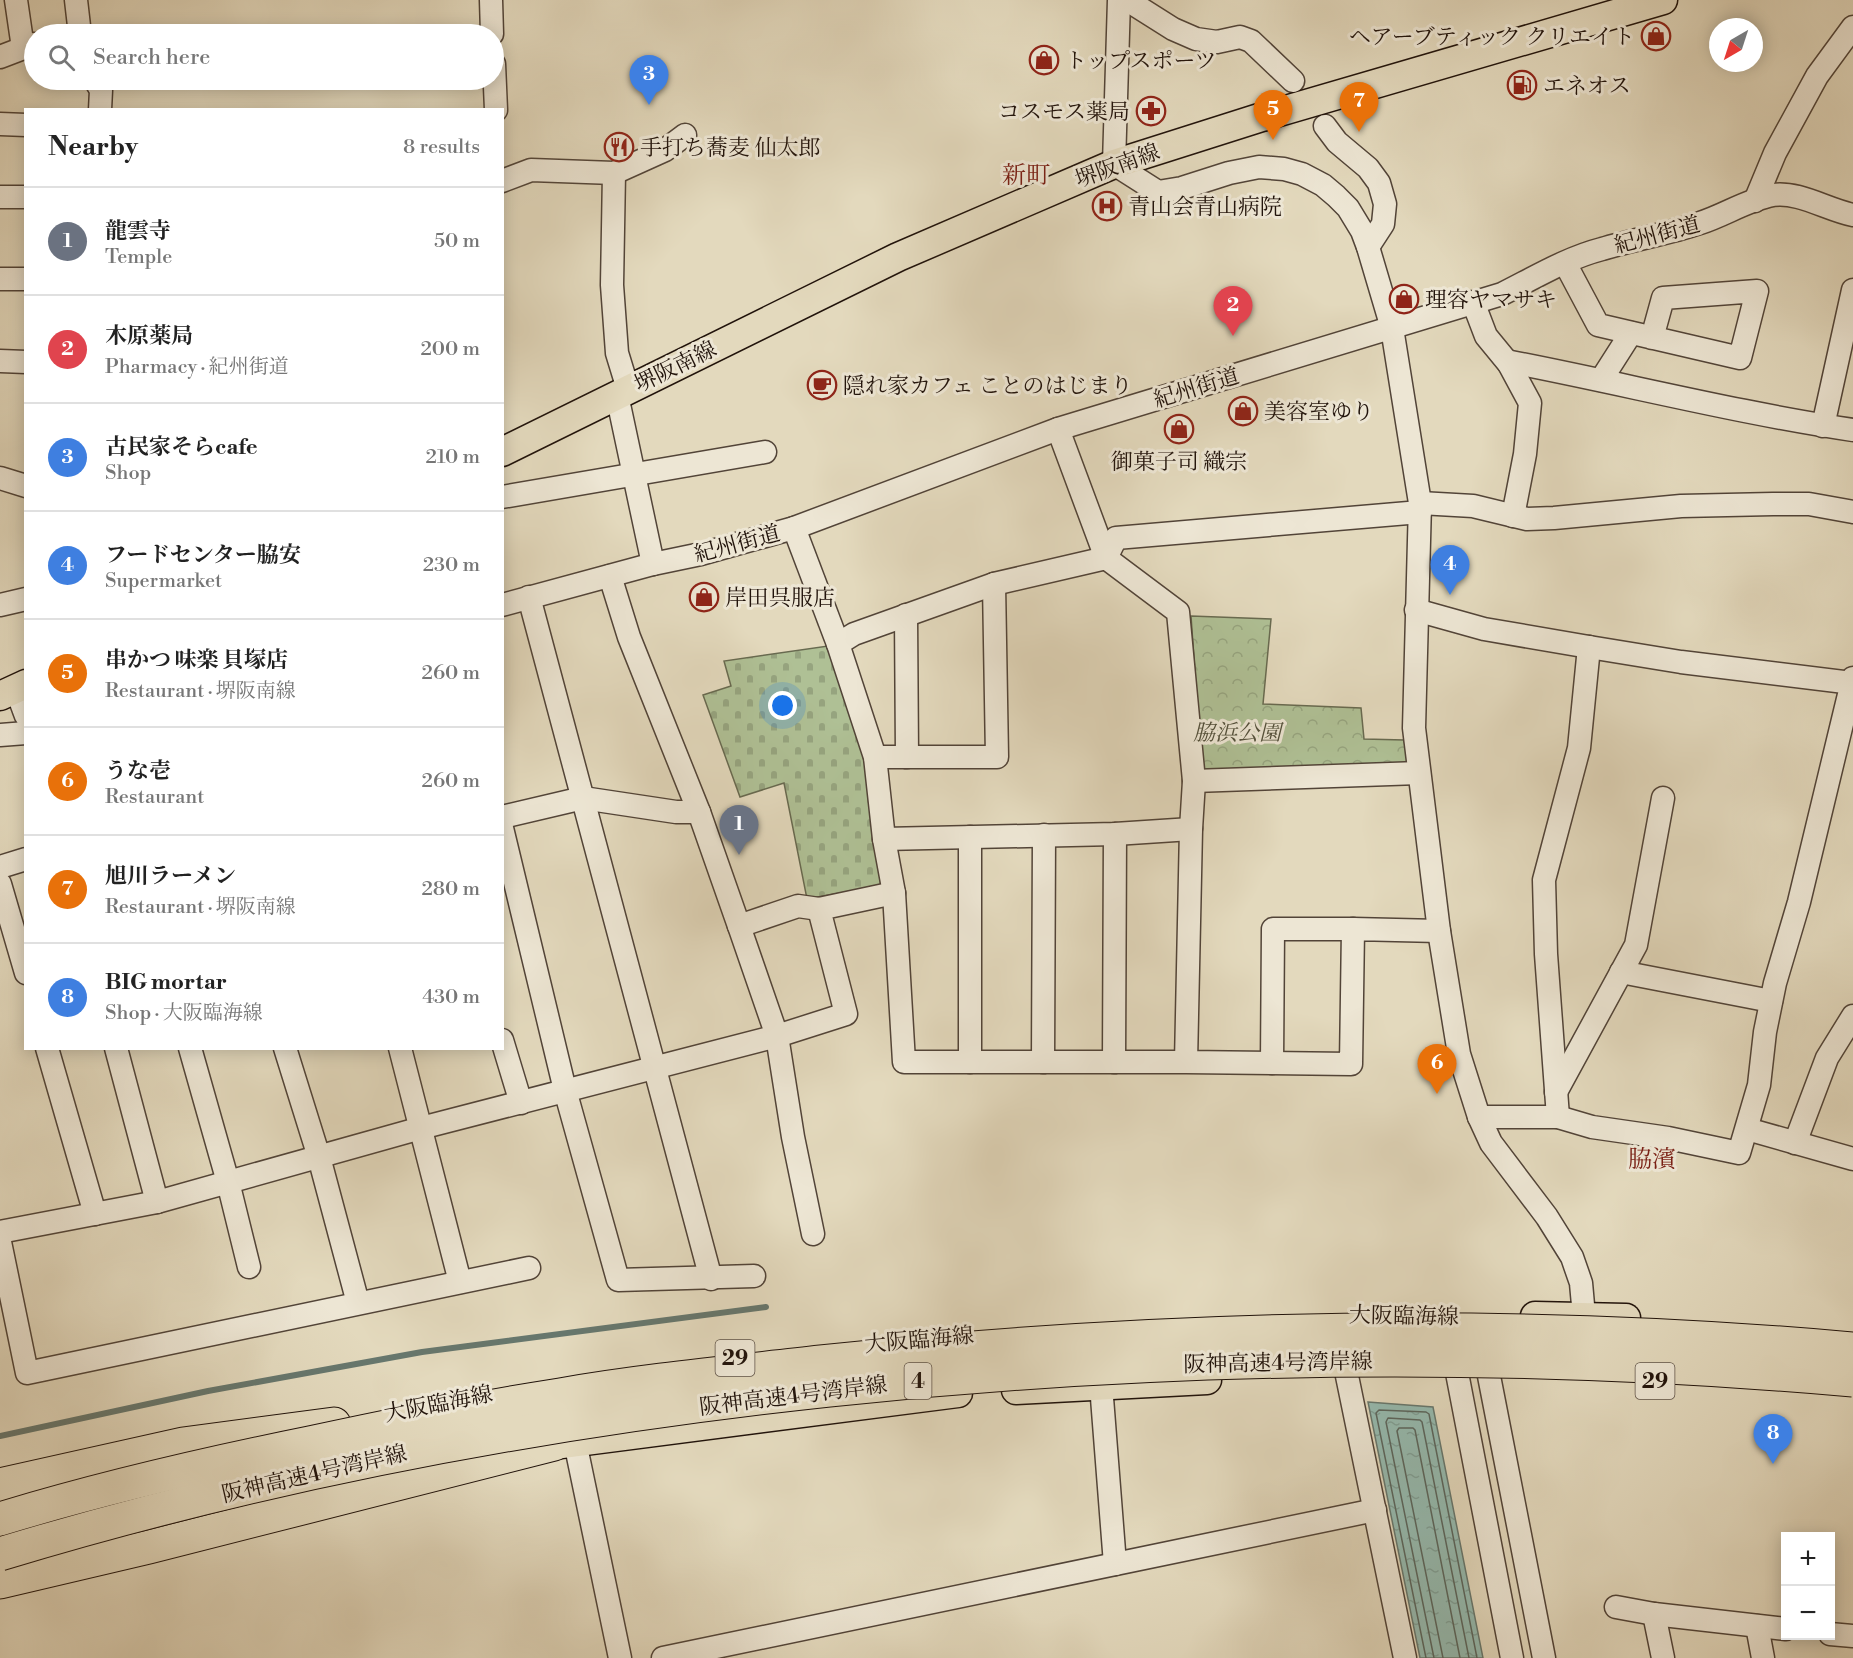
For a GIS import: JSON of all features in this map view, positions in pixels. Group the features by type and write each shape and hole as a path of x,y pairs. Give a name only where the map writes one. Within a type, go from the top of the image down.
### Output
{"highway":[{"name":"阪神高速4号湾岸線","path":"0,1519 219,1462 404,1423 562,1394 943,1349 1128,1336 1403,1329 1633,1333 1853,1349"},
{"name":"阪神高速4号湾岸線","path":"0,1554 60,1535 231,1491 413,1451 573,1423 746,1399 940,1378 1128,1366 1296,1360 1471,1360 1655,1366 1853,1380"},
{"path":"0,1485 183,1443 334,1424"},
{"path":"0,1582 564,1443"}],"main road":[{"name":"堺阪南線","path":"504,449 898,257 1114,164 1262,117 1663,0"},
{"name":"大阪臨海線","path":"0,1503 132,1466 546,1382 862,1344 1009,1330 1169,1320 1334,1314 1584,1316 1780,1327 1853,1334"},
{"name":"29","path":"0,1563 389,1473 564,1443 957,1393 1347,1376 1457,1375 1724,1384 1853,1394"}],"street":[{"path":"16,0 24,28"},
{"path":"76,0 78,24"},
{"path":"490,0 491,24"},
{"path":"1119,0 1114,164 1158,192 1182,188 1229,173 1259,167 1284,169 1302,174 1323,185 1348,208 1362,231 1368,247 1392,328 1420,507 1414,728 1439,931 1459,1054 1479,1118 1491,1143 1547,1217 1572,1257 1581,1283 1584,1316"},
{"path":"1127,0 1196,39 1217,42 1240,38 1251,41 1293,81"},
{"path":"1755,201 1775,153 1817,76 1853,27"},
{"path":"0,57 24,48"},
{"path":"100,108 101,90"},
{"path":"495,90 496,108"},
{"path":"0,124 24,125"},
{"path":"1325,126 1337,142 1368,168 1379,183 1385,204 1383,224 1368,247"},
{"path":"504,180 531,170 614,173 665,150 685,135"},
{"path":"614,173 612,285 617,353 634,476 653,564"},
{"name":"紀州街道","path":"504,604 794,528 1058,429 1502,294 1565,263 1601,249 1702,223 1736,207 1774,195 1802,198 1853,215"},
{"path":"0,197 24,197"},
{"path":"1565,263 1598,325 1642,335 1740,358 1757,291 1663,298 1642,335 1601,380"},
{"path":"0,279 24,279"},
{"path":"1823,426 1853,290"},
{"path":"1473,302 1486,336 1509,364 1530,403 1525,454 1513,516"},
{"path":"0,361 24,362"},
{"path":"1509,364 1511,362 1697,401 1853,430"},
{"path":"1058,429 1106,558 1178,612 1194,781 1186,1062"},
{"path":"504,497 765,452"},
{"path":"0,478 24,485"},
{"path":"1106,558 1116,538 1420,507 1473,506 1527,519 1682,506 1809,504 1853,512"},
{"path":"794,528 838,644 875,757 884,839 894,893 904,1062 1352,1064 1353,929"},
{"path":"838,644 854,634 994,584 1106,558"},
{"path":"610,576 629,638 699,812 777,1036 793,1137 813,1234"},
{"path":"875,757 997,757 994,584"},
{"path":"529,597 711,1279"},
{"path":"0,605 24,599"},
{"path":"1416,610 1484,629 1589,647 1714,667 1853,681 1799,902 1771,1001 1759,1086 1739,1153 1668,1138 1592,1127 1558,1117 1479,1118"},
{"path":"906,615 907,757"},
{"path":"1558,1117 1546,954 1544,880 1579,748 1589,647"},
{"path":"14,690 24,712"},
{"path":"0,735 24,733"},
{"path":"1194,781 1419,773"},
{"path":"504,817 583,798 676,812 699,812"},
{"path":"1556,1092 1636,945 1663,798"},
{"path":"884,839 1191,830"},
{"path":"1114,1062 1115,834"},
{"path":"504,836 566,1090 618,1280 754,1276"},
{"path":"1043,1062 1044,836"},
{"path":"970,837 970,1062"},
{"path":"0,867 24,860"},
{"path":"0,884 24,966"},
{"path":"739,926 798,906 819,909 894,893"},
{"path":"0,1232 157,1202 421,1128 777,1036 846,1014 819,909"},
{"path":"1272,1063 1273,929 1439,931"},
{"path":"1621,972 1771,1001"},
{"path":"1795,1143 1827,1058 1853,1017"},
{"path":"504,1047 521,1103"},
{"path":"48,1050 95,1214"},
{"path":"117,1050 157,1202"},
{"path":"191,1050 228,1182 249,1267"},
{"path":"286,1050 319,1157 358,1304"},
{"path":"401,1050 460,1282"},
{"path":"1747,1129 1853,1160"},
{"path":"0,1242 27,1373 529,1268"},
{"path":"1447,1316 1512,1658"},
{"path":"1482,1316 1489,1376 1544,1658"},
{"path":"1347,1376 1404,1658"},
{"path":"1101,1385 1115,1564"},
{"path":"564,1443 620,1658"},
{"path":"663,1658 1375,1510"},
{"path":"1616,1607 1654,1614 1781,1629"},
{"path":"1654,1614 1663,1658"},
{"path":"1757,1626 1763,1658"},
{"path":"1835,1634 1853,1636"}],"green space":[{"name":"脇浜公園","path":"1191,616 1271,619 1263,704 1361,708 1364,739 1404,740 1409,766 1202,772"},
{"path":"828,646 864,756 884,885 807,899 784,783 740,797 703,695 731,686 724,661"}],"water":[{"path":"1368,1402 1433,1407 1483,1658 1420,1658"}],"waterway":[{"path":"0,1436 208,1391 422,1352 766,1307"}],"place":[{"name":"ヘアーブティック クリエイト","path":"1656,36"},
{"name":"トップスポーツ","path":"1044,60"},
{"name":"エネオス","path":"1522,85"},
{"name":"古民家そらcafe","path":"649,105"},
{"name":"コスモス薬局","path":"1151,111"},
{"name":"旭川ラーメン","path":"1359,132"},
{"name":"串かつ 味楽 貝塚店","path":"1273,140"},
{"name":"手打ち蕎麦 仙太郎","path":"619,147"},
{"name":"青山会青山病院","path":"1107,206"},
{"name":"理容ヤマサキ","path":"1404,299"},
{"name":"木原薬局","path":"1233,336"},
{"name":"隠れ家カフェ ことのはじまり","path":"822,385"},
{"name":"美容室ゆり","path":"1243,411"},
{"name":"御菓子司 織宗","path":"1179,429"},
{"name":"フードセンター脇安","path":"1450,595"},
{"name":"岸田呉服店","path":"704,597"},
{"name":"龍雲寺","path":"739,855"},
{"name":"うな壱","path":"1437,1094"},
{"name":"BIG mortar","path":"1773,1464"}],"district":[{"name":"新町","path":"1026,175"},
{"name":"脇濱","path":"1652,1159"}]}
